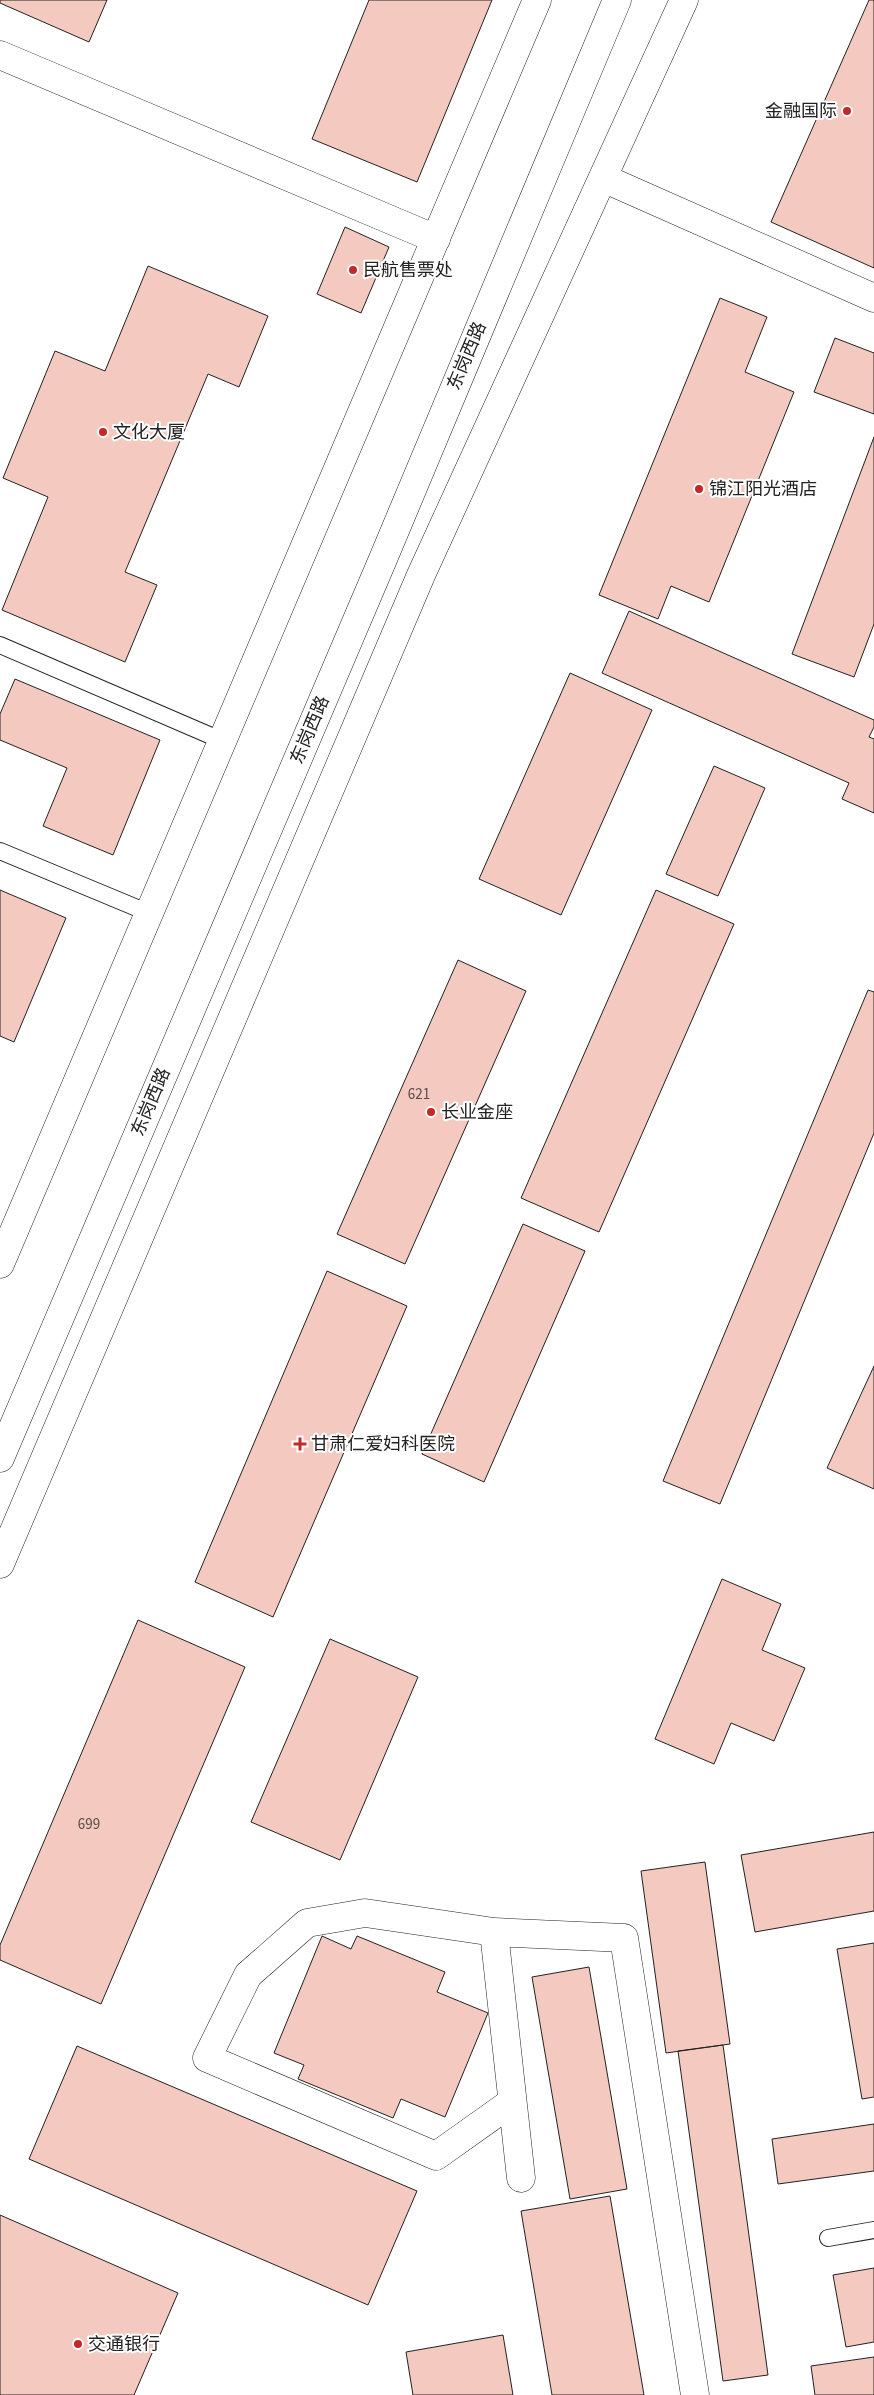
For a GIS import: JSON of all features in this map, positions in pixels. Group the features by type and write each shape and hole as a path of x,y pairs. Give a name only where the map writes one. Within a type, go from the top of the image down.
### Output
{"street":[{"path":"0,1264 537,0"},
{"name":"东岗西路","path":"0,1458 371,587 617,0"},
{"path":"0,1564 421,575 684,0"},
{"path":"0,55 436,239"},
{"path":"603,178 874,298"},
{"path":"512,2102 436,2156 207,2058 248,1975 307,1923 365,1913 494,1932 624,1938 695,2395"},
{"path":"494,1932 521,2178"}],"lane":[{"path":"0,645 222,741"},
{"path":"0,852 149,913"},
{"path":"828,2238 874,2230"}],"building":[{"path":"0,0 107,0 89,42 0,3"},
{"path":"369,0 492,0 417,182 312,139"},
{"name":"金融国际","path":"869,0 874,0 874,268 771,222"},
{"name":"民航售票处","path":"345,227 389,247 361,313 317,294"},
{"name":"文化大厦","path":"148,266 268,316 239,387 208,374 125,572 157,585 125,662 2,610 48,497 3,478 55,351 105,371"},
{"name":"锦江阳光酒店","path":"720,298 767,317 745,372 794,392 709,602 671,586 658,619 599,595"},
{"path":"835,338 874,353 874,414 814,392"},
{"path":"874,437 874,624 854,677 792,654"},
{"path":"629,611 874,720 874,727 869,737 874,739 874,813 842,799 849,783 602,673"},
{"path":"570,673 652,710 561,915 479,879"},
{"path":"15,679 160,740 113,855 43,826 67,768 0,740 0,714"},
{"path":"714,766 765,788 718,896 666,874"},
{"path":"0,890 66,918 14,1042 0,1036"},
{"path":"656,890 734,924 599,1232 521,1198"},
{"name":"长业金座","path":"458,960 526,991 405,1264 337,1234"},
{"path":"868,990 874,992 874,1133 720,1504 663,1481"},
{"path":"523,1224 585,1251 484,1482 422,1454"},
{"name":"甘肃仁爱妇科医院","path":"327,1271 407,1306 273,1617 195,1582"},
{"path":"874,1366 874,1489 827,1468"},
{"path":"722,1579 781,1604 762,1650 805,1668 774,1741 731,1723 714,1764 655,1739"},
{"path":"138,1620 245,1667 101,2004 0,1960 0,1945"},
{"path":"330,1639 418,1677 340,1860 251,1822"},
{"path":"874,1832 874,1911 755,1932 741,1855"},
{"path":"705,1862 730,2044 666,2053 641,1871"},
{"path":"322,1936 351,1949 357,1936 445,1972 437,1992 488,2013 445,2117 401,2099 393,2118 298,2079 304,2065 274,2053"},
{"path":"874,1943 874,2097 862,2099 837,1949"},
{"path":"589,1967 627,2189 570,2199 532,1977"},
{"path":"723,2045 768,2375 723,2381 678,2051"},
{"path":"77,2046 417,2191 368,2305 29,2159"},
{"path":"874,2124 874,2171 778,2184 772,2139"},
{"path":"610,2196 644,2395 552,2395 521,2211"},
{"name":"交通银行","path":"0,2215 178,2293 134,2395 0,2395"},
{"path":"874,2268 874,2342 846,2347 833,2275"},
{"path":"503,2335 513,2395 413,2395 406,2352"},
{"path":"874,2357 874,2395 815,2395 811,2366"}],"place":[{"name":"金融国际","path":"847,111"},
{"name":"民航售票处","path":"353,270"},
{"name":"文化大厦","path":"103,432"},
{"name":"锦江阳光酒店","path":"699,489"},
{"name":"长业金座","path":"431,1112"},
{"name":"甘肃仁爱妇科医院","path":"300,1444"},
{"name":"交通银行","path":"78,2344"}]}
